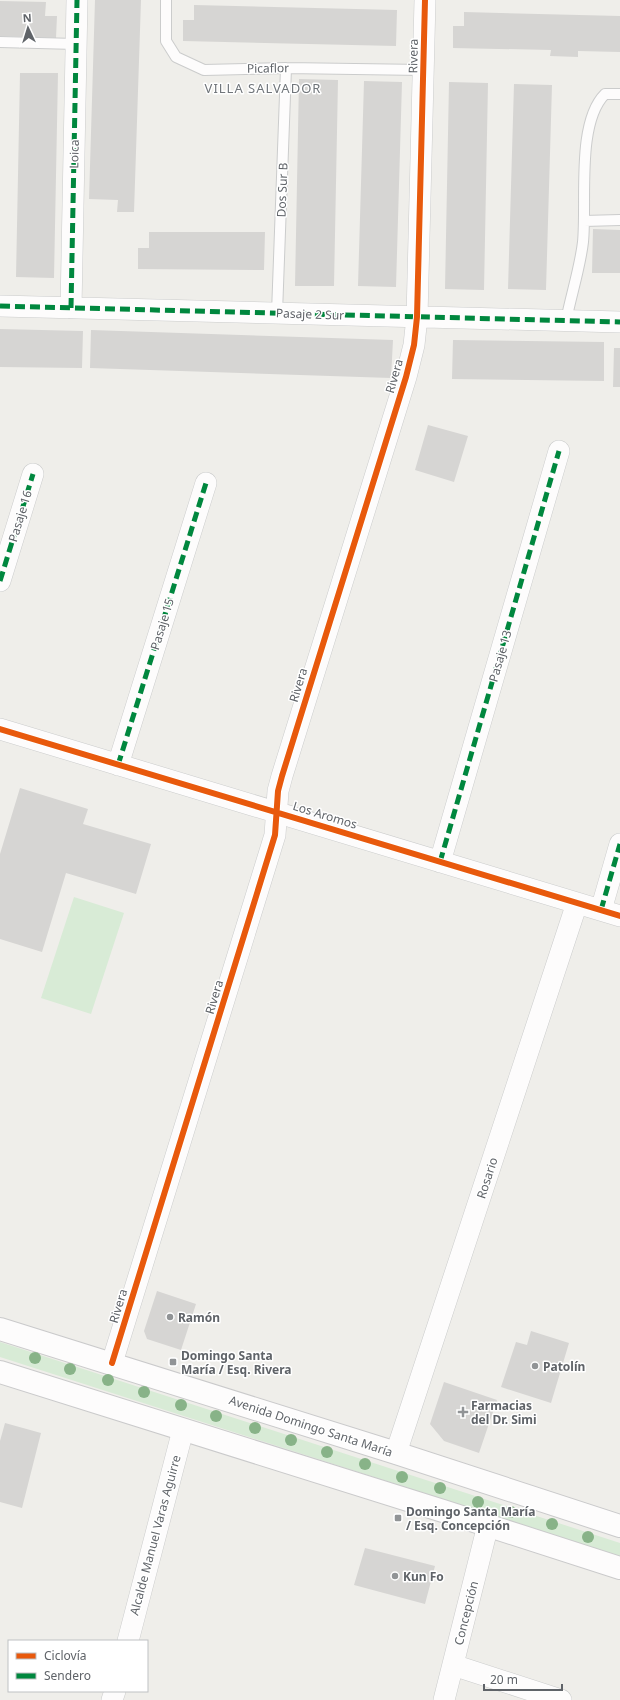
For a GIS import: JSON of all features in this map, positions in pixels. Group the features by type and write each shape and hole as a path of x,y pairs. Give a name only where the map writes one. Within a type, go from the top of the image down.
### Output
{"main road":[{"name":"Avenida Domingo Santa María","path":"0,1329 396,1453 620,1526"},
{"path":"0,1372 488,1525 620,1568"}],"street":[{"name":"Loica","path":"71,308 77,0"},
{"name":"Rivera","path":"112,1363 275,835 278,791 282,776 406,377 414,345 417,317 425,0"},
{"name":"Pasaje 2 Sur","path":"0,306 620,322"},
{"name":"Pasaje 13","path":"440,862 559,451"},
{"name":"Pasaje 16","path":"0,582 33,474"},
{"name":"Pasaje 15","path":"118,765 206,483"},
{"name":"Los Aromos","path":"0,729 610,913"},
{"path":"610,913 620,844"},
{"name":"Rosario","path":"396,1453 577,903"},
{"name":"Alcalde Manuel Varas Aguirre","path":"128,1640 183,1430"},
{"name":"Concepción","path":"444,1700 488,1525"},
{"path":"453,1665 560,1700"}],"lane":[{"name":"Picaflor","path":"166,0 166,41 176,58 204,70 286,68 423,70"},
{"path":"0,42 76,44"},
{"name":"Dos Sur B","path":"278,313 286,68"},
{"path":"566,320 582,244 586,142 588,127 598,101 606,94 620,94"},
{"path":"584,221 620,220"}],"green space":[{"path":"74,897 124,913 91,1014 41,998"},
{"path":"0,1342 620,1543 620,1556 0,1357"}],"building":[{"path":"95,0 141,0 134,212 117,212 118,200 89,199"},
{"path":"0,1 46,2 45,16 57,16 56,38 0,36"},
{"path":"194,5 397,10 396,46 183,41 183,20 194,20"},
{"path":"464,12 620,16 620,52 578,51 578,57 550,56 551,50 453,48 453,26 464,26"},
{"path":"20,73 58,73 54,278 16,277"},
{"path":"299,79 338,80 334,286 295,286"},
{"path":"364,81 402,82 396,287 358,286"},
{"path":"449,82 488,83 484,290 445,289"},
{"path":"514,84 552,85 546,290 508,289"},
{"path":"593,229 620,230 620,273 592,273"},
{"path":"149,232 265,232 264,270 138,269 138,248 149,248"},
{"path":"0,329 83,331 82,368 0,367"},
{"path":"91,330 393,340 391,378 90,368"},
{"path":"453,340 604,342 604,381 452,379"},
{"path":"614,348 620,348 620,387 613,387"},
{"path":"428,425 468,436 454,482 415,470"},
{"path":"20,788 88,809 83,824 151,844 136,894 66,873 42,952 0,939 0,854"},
{"name":"Ramón","path":"157,1291 196,1304 181,1350 147,1339 144,1331"},
{"name":"Patolín","path":"531,1331 569,1343 551,1403 501,1387 516,1342 527,1345"},
{"name":"Farmacias del Dr. Simi","path":"444,1382 497,1400 479,1453 444,1441 430,1424"},
{"path":"5,1423 41,1433 22,1508 0,1502 0,1441"},
{"name":"Kun Fo","path":"365,1548 435,1566 425,1604 354,1585"}],"marked path":[{"path":"71,308 77,0"},
{"path":"0,306 620,322"},
{"path":"440,862 559,451"},
{"path":"0,581 33,474"},
{"path":"118,765 206,483"},
{"path":"601,910 620,844"}],"cycle path":[{"path":"112,1363 275,835 278,791 282,776 406,377 414,345 417,317 425,0"},
{"path":"0,729 620,916"}],"place":[{"name":"Ramón","path":"170,1317"},
{"name":"Domingo Santa María / Esq. Rivera","path":"173,1362"},
{"name":"Patolín","path":"535,1366"},
{"name":"Farmacias del Dr. Simi","path":"463,1412"},
{"name":"Domingo Santa María / Esq. Concepción","path":"398,1518"},
{"name":"Kun Fo","path":"395,1576"}],"district":[{"name":"VILLA SALVADOR","path":"263,88"}]}
